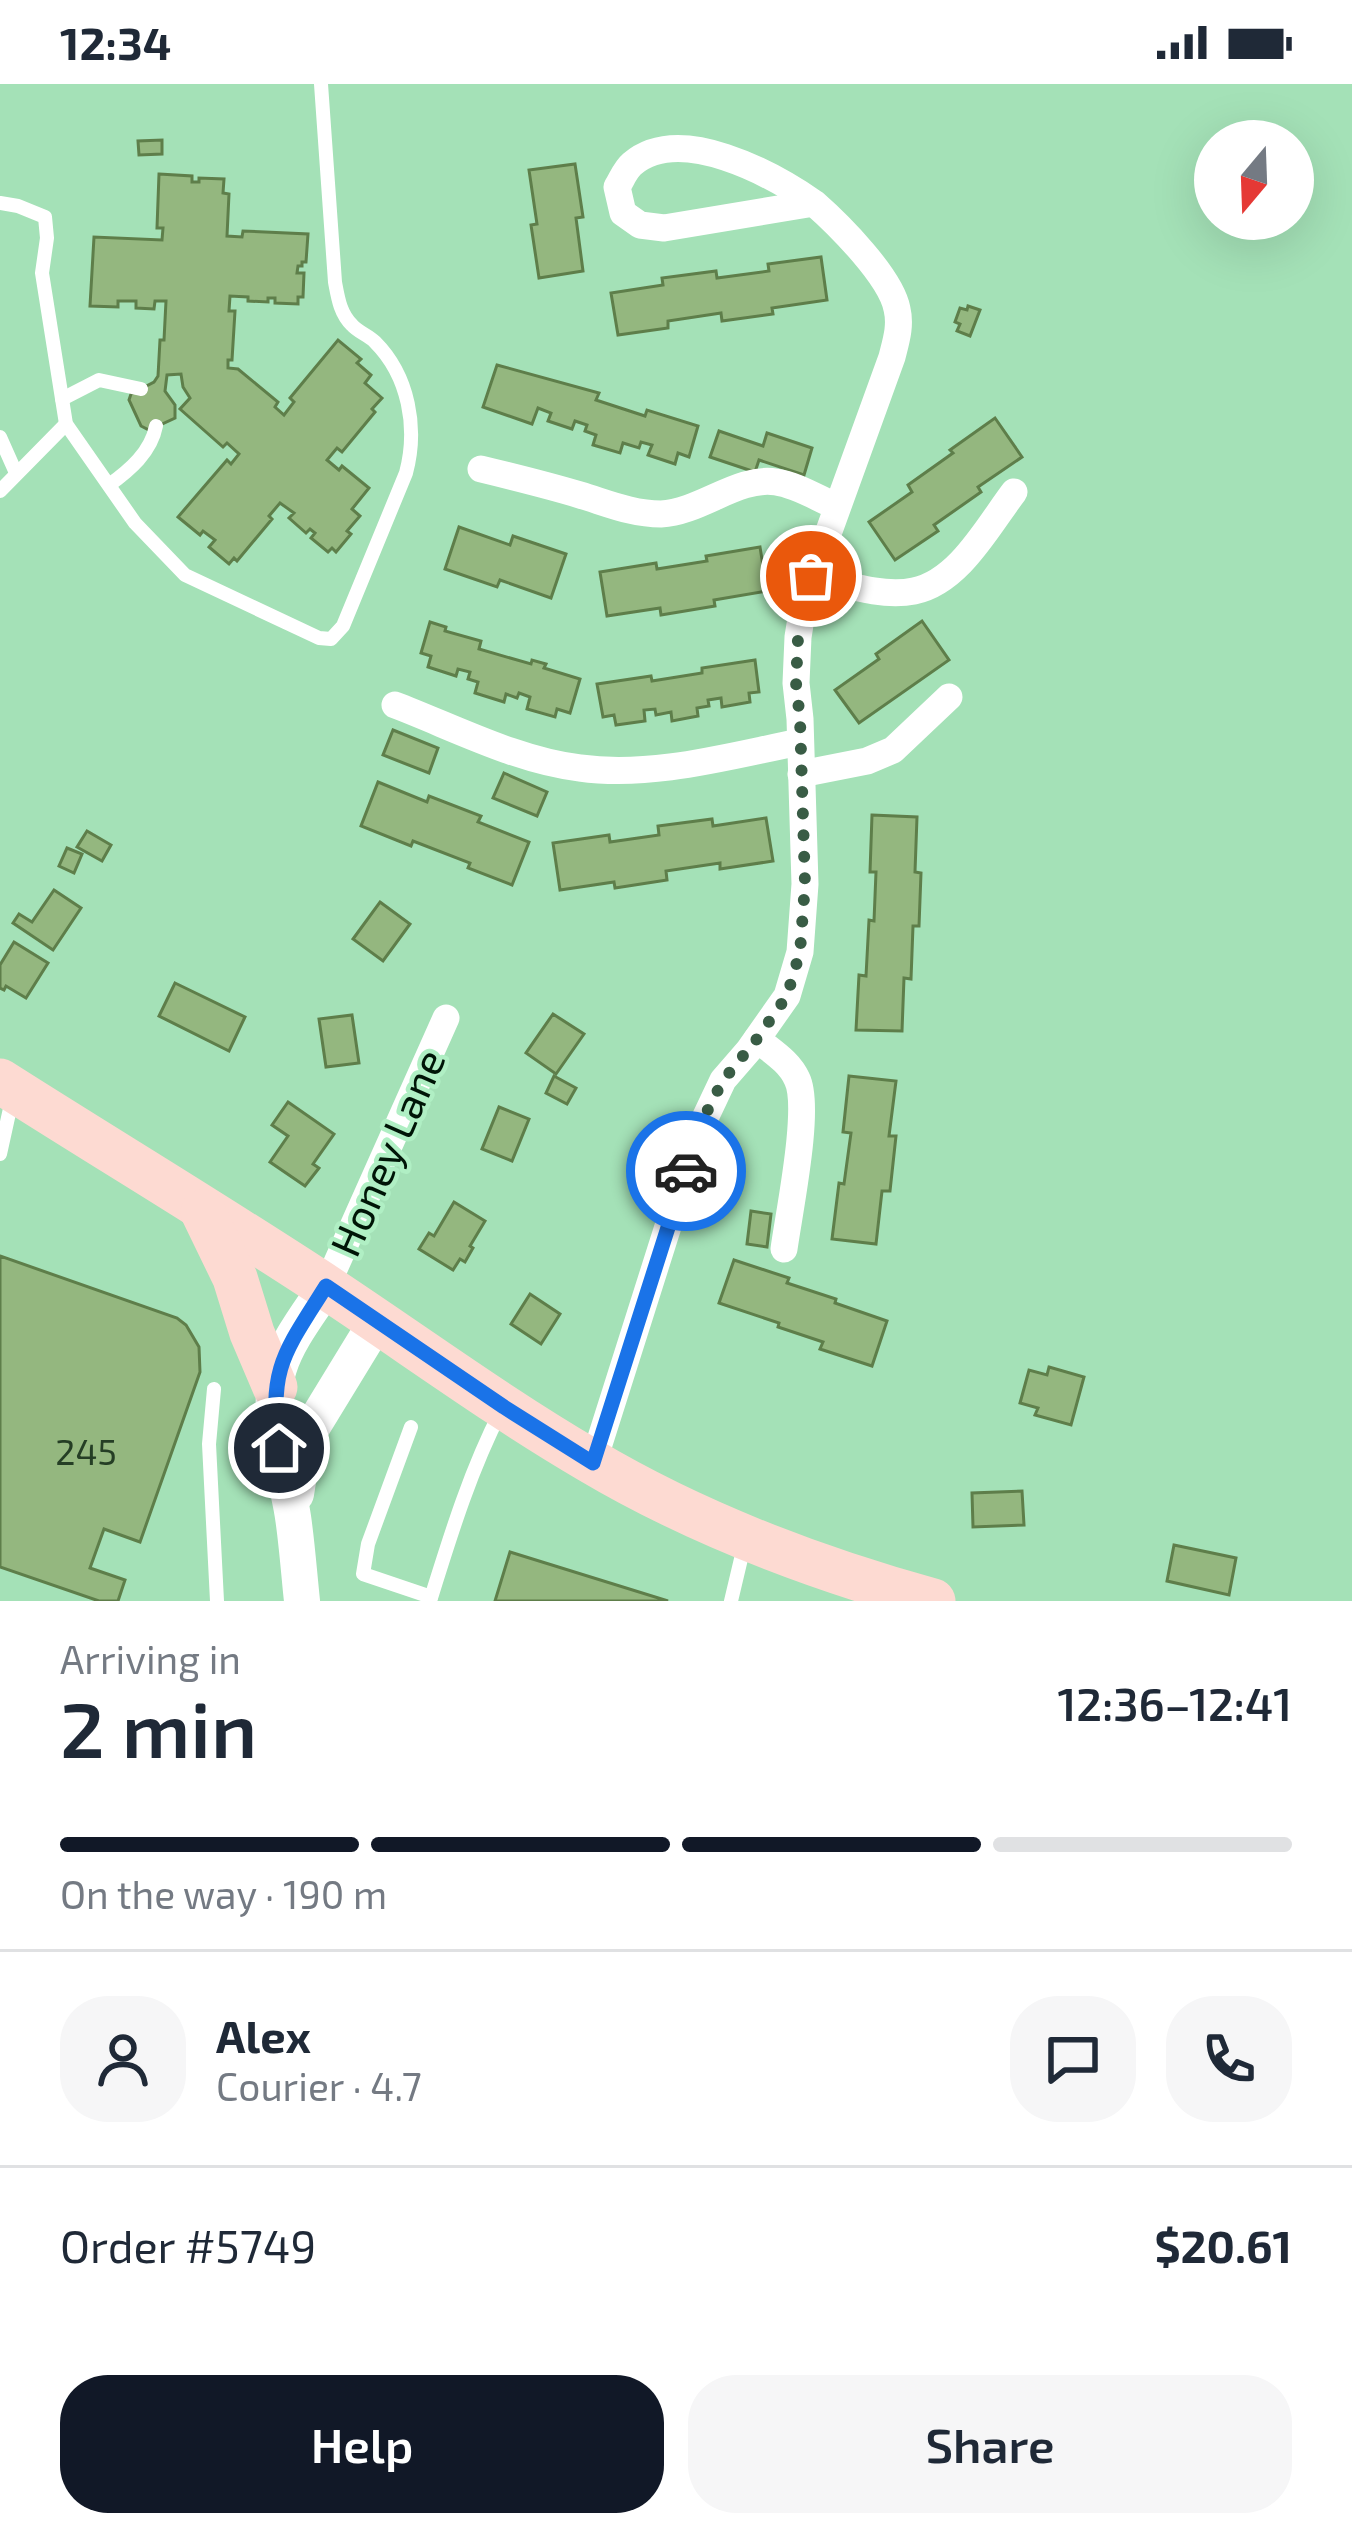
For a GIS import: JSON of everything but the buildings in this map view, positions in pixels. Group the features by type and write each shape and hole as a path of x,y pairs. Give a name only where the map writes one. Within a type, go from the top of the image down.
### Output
{"main road":[{"path":"7,1086 326,1286 593,1463 746,1538 933,1601"},
{"path":"201,1209 235,1278 275,1387"}],"street":[{"path":"593,1463 697,1135 724,1080 787,996 800,952 805,884 798,638 811,576 898,331 897,306 889,290 843,229 814,202 782,180 693,150 646,155 628,167 617,187 623,213 640,225 664,228 814,202"},
{"path":"481,469 623,510 662,514 698,507 750,484 772,481 836,506"},
{"path":"811,576 866,589 915,591 950,573 1014,493"},
{"path":"801,775 867,761 893,750 949,697"},
{"path":"395,705 516,752 580,768 618,771 681,765 800,742"},
{"name":"Honey Lane","path":"326,1286 446,1018"},
{"path":"757,1039 790,1065 800,1084 804,1112 784,1249"},
{"path":"302,1601 276,1430 275,1387 284,1355 326,1286"},
{"path":"292,1516 311,1429 377,1321"}],"lane":[{"path":"0,202 45,217 42,273 66,424 135,523 185,575 319,638 331,639 344,626 412,452 408,400 394,368 340,309 321,84"},
{"path":"62,399 99,380 141,389"},
{"path":"0,490 66,424"},
{"path":"109,485 130,471 153,440 156,426"},
{"path":"0,436 16,473"},
{"path":"0,1154 7,1086"},
{"path":"214,1389 208,1444 217,1601"},
{"path":"411,1427 368,1544 362,1574 431,1599 485,1442 504,1407"},
{"path":"730,1601 746,1538"}],"way so far":[{"path":"686,1171 711,1101 787,996 800,952 805,884 796,683 798,638 811,576"}],"route":[{"path":"279,1448 274,1413 279,1366 326,1286 593,1463 686,1171"}]}
